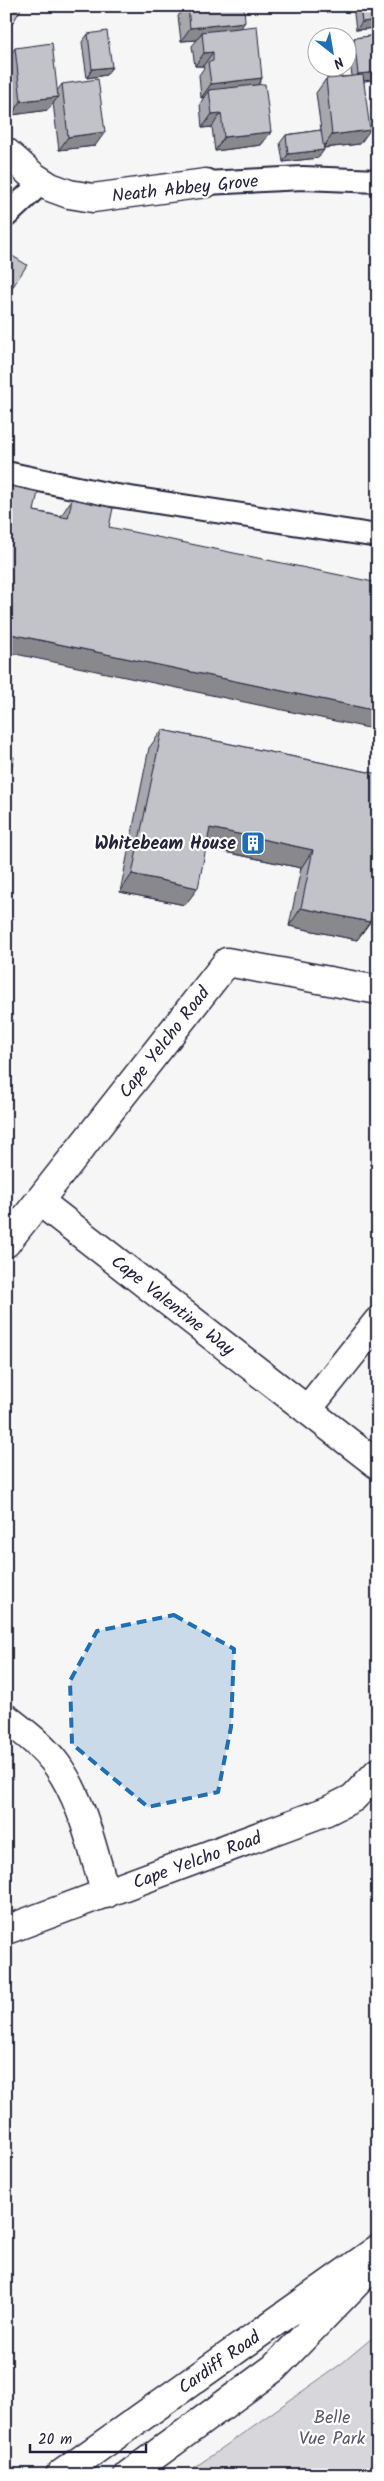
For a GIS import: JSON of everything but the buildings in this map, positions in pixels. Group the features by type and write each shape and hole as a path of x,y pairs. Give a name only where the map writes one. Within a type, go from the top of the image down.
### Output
{"street":[{"name":"Neath Abbey Grove","path":"6,152 42,182 70,194 93,198 206,183"},
{"name":"Cape Yelcho Road","path":"6,1243 227,962 378,990"},
{"name":"Cape Valentine Way","path":"39,1201 378,1465"},
{"path":"307,1410 378,1321"},
{"path":"6,1718 28,1735 56,1764 76,1797 106,1894"},
{"name":"Cape Yelcho Road","path":"6,1930 327,1811 353,1798 378,1772"},
{"name":"Cardiff Road","path":"60,2475 378,2249"},
{"name":"Cardiff Road","path":"128,2475 274,2368 378,2261"}],"lane":[{"name":"Neath Abbey Grove","path":"206,183 303,178 378,181"},
{"path":"6,216 42,182"},
{"path":"6,473 111,494 378,536"}],"highlighted area":[{"path":"174,1615 234,1649 231,1727 218,1792 148,1807 72,1744 70,1681 97,1631"}],"green space":[{"name":"Belle Vue Park","path":"378,2333 378,2475 184,2475 341,2364"}],"place":[{"name":"Whitebeam House","path":"253,843"}]}
